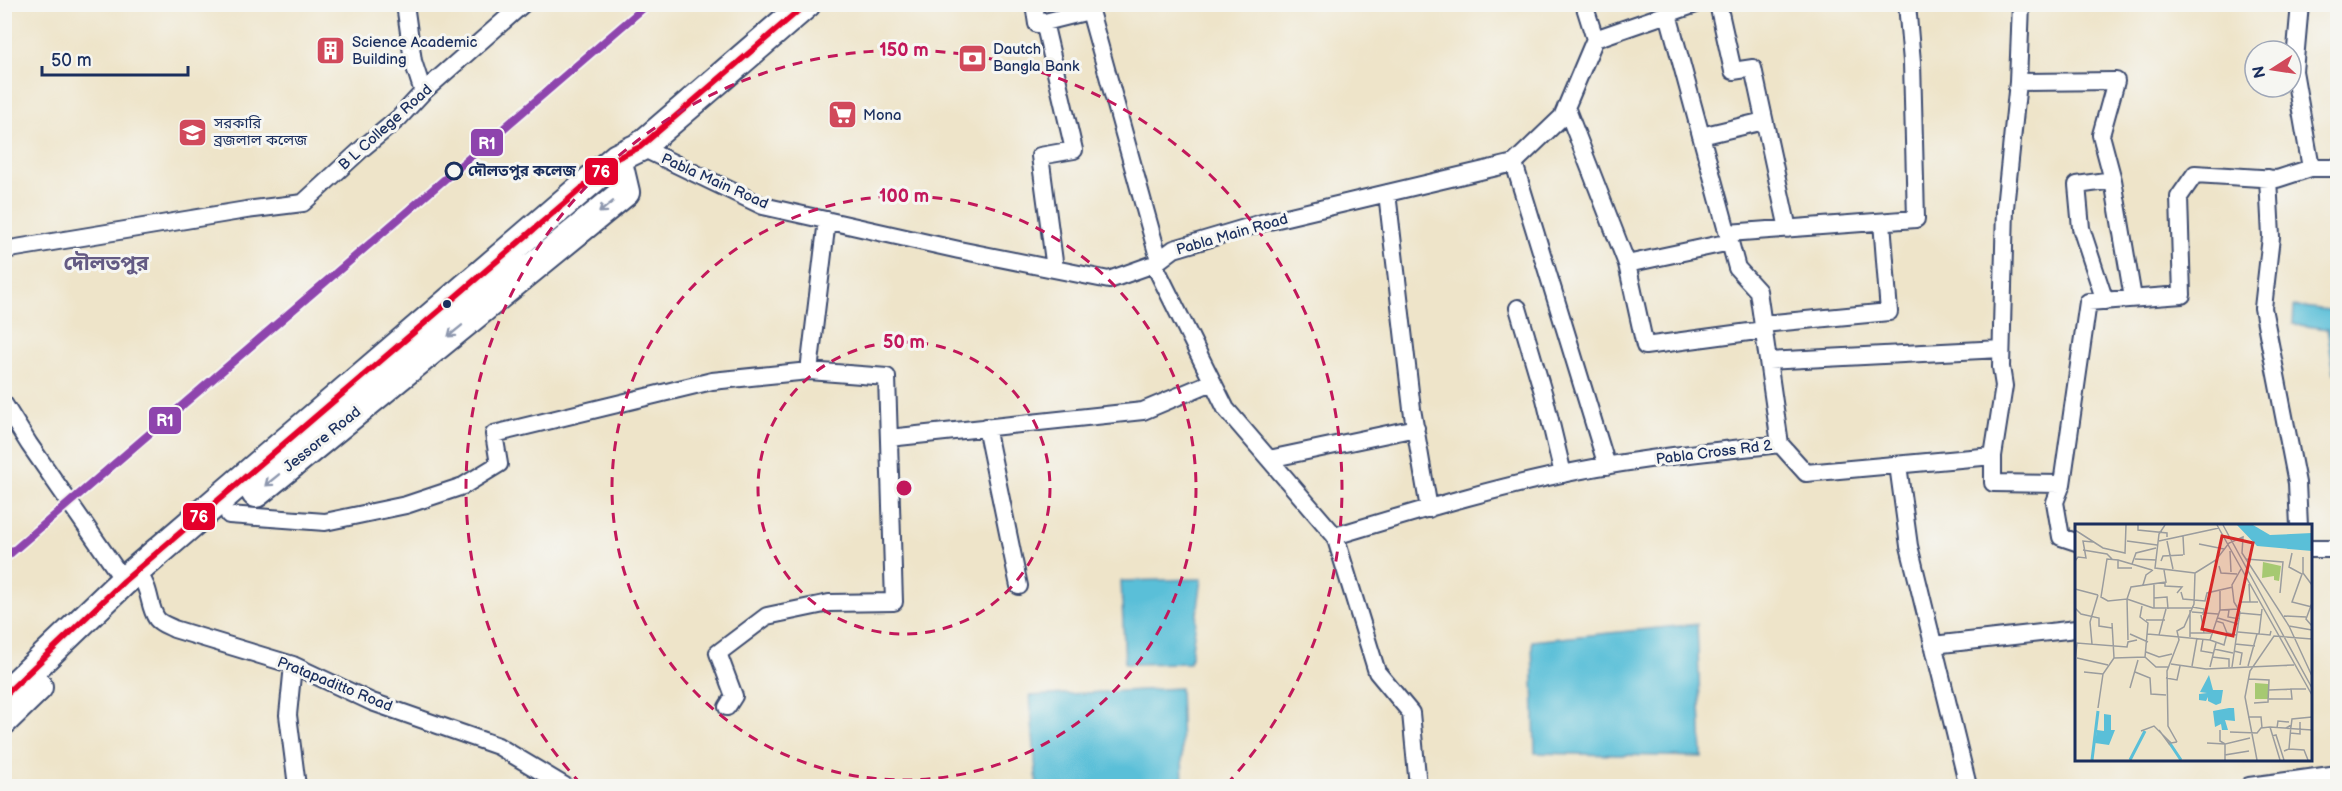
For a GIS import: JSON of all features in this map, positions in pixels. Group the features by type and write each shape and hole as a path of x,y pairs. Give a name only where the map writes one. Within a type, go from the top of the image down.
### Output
{"highway":[{"name":"Jessore Road","path":"4,696 628,153 806,4"},
{"name":"Jessore Road","path":"4,720 135,582 230,515 625,192 628,153"}],"street":[{"path":"405,4 412,60 423,92"},
{"name":"B L College Road","path":"4,250 246,210 303,203 399,118 423,92 523,4"},
{"path":"1034,4 1037,24 1089,8 1156,262 1226,409 1335,536 1377,672 1411,713 1418,786"},
{"path":"1584,4 1595,39 1562,117 1514,163 1607,466"},
{"path":"1595,39 1696,4"},
{"path":"1718,4 1733,71 1753,69 1788,229"},
{"path":"1627,264 1729,238 1788,229 1916,219 1912,62 1907,4"},
{"path":"2021,4 2018,82 2005,207 2001,349 2004,387 1993,456 1993,483 2062,484"},
{"path":"2300,4 2295,71 2311,168"},
{"path":"1668,15 1737,268 1758,291 1780,444"},
{"path":"1044,22 1074,150 1040,156 1055,270"},
{"path":"2018,82 2116,81 2101,135 2113,180 2133,298"},
{"path":"1566,107 1627,264 1645,346 1763,327 1889,312 1882,222"},
{"path":"1701,136 1764,121"},
{"name":"Pabla Main Road","path":"628,153 763,206 1109,280 1156,262 1174,249 1265,222 1514,163"},
{"path":"2075,542 2061,537 2055,502 2062,484 2088,302 2182,295 2179,197 2195,174 2277,179 2311,168 2337,168"},
{"path":"2268,178 2271,237 2263,308 2297,483 2299,524"},
{"path":"2105,300 2081,228 2077,185 2113,180"},
{"path":"1388,193 1416,428 1429,509"},
{"path":"809,371 827,220"},
{"path":"1518,308 1545,399 1563,474"},
{"path":"1768,362 2001,349"},
{"path":"230,515 325,522 406,505 463,486 499,464 494,434 712,381 809,371 887,377 894,602 829,603 767,616 718,653 734,696 727,706"},
{"path":"889,438 1143,411 1212,382"},
{"path":"4,404 28,444 135,582"},
{"path":"986,427 1020,586"},
{"path":"1269,459 1416,428"},
{"name":"Pabla Cross Rd 2","path":"1335,536 1563,474 1607,466 1780,444 1806,473 1993,456"},
{"path":"1899,465 1910,546 1968,786"},
{"path":"2312,549 2337,549"},
{"name":"Pratapaditto Road","path":"135,582 152,607 158,621 174,629 293,665 372,702 498,746 565,786"},
{"path":"1933,645 2075,629"},
{"path":"293,665 288,715 297,786"},
{"path":"2249,786 2337,774"}],"water":[{"path":"2294,306 2337,311 2337,372 2334,373 2327,329 2293,324"},
{"path":"1202,579 1190,663 1125,664 1121,581"},
{"path":"1697,624 1702,757 1535,753 1532,641"},
{"path":"1180,688 1183,786 1037,786 1030,696"}],"transit line":[{"name":"R1","path":"4,559 648,4"},
{"name":"76","path":"4,696 124,581 617,158 640,147 806,4"}],"place":[{"name":"Science Academic Building","path":"331,51"},
{"name":"Dautch Bangla Bank","path":"972,58"},
{"name":"Mona","path":"842,115"},
{"name":"সরকারি ব্রজলাল কলেজ","path":"193,132"},
{"name":"দৌলতপুর কলেজ","path":"454,171"}],"district":[{"name":"দৌলতপুর","path":"106,263"}]}
